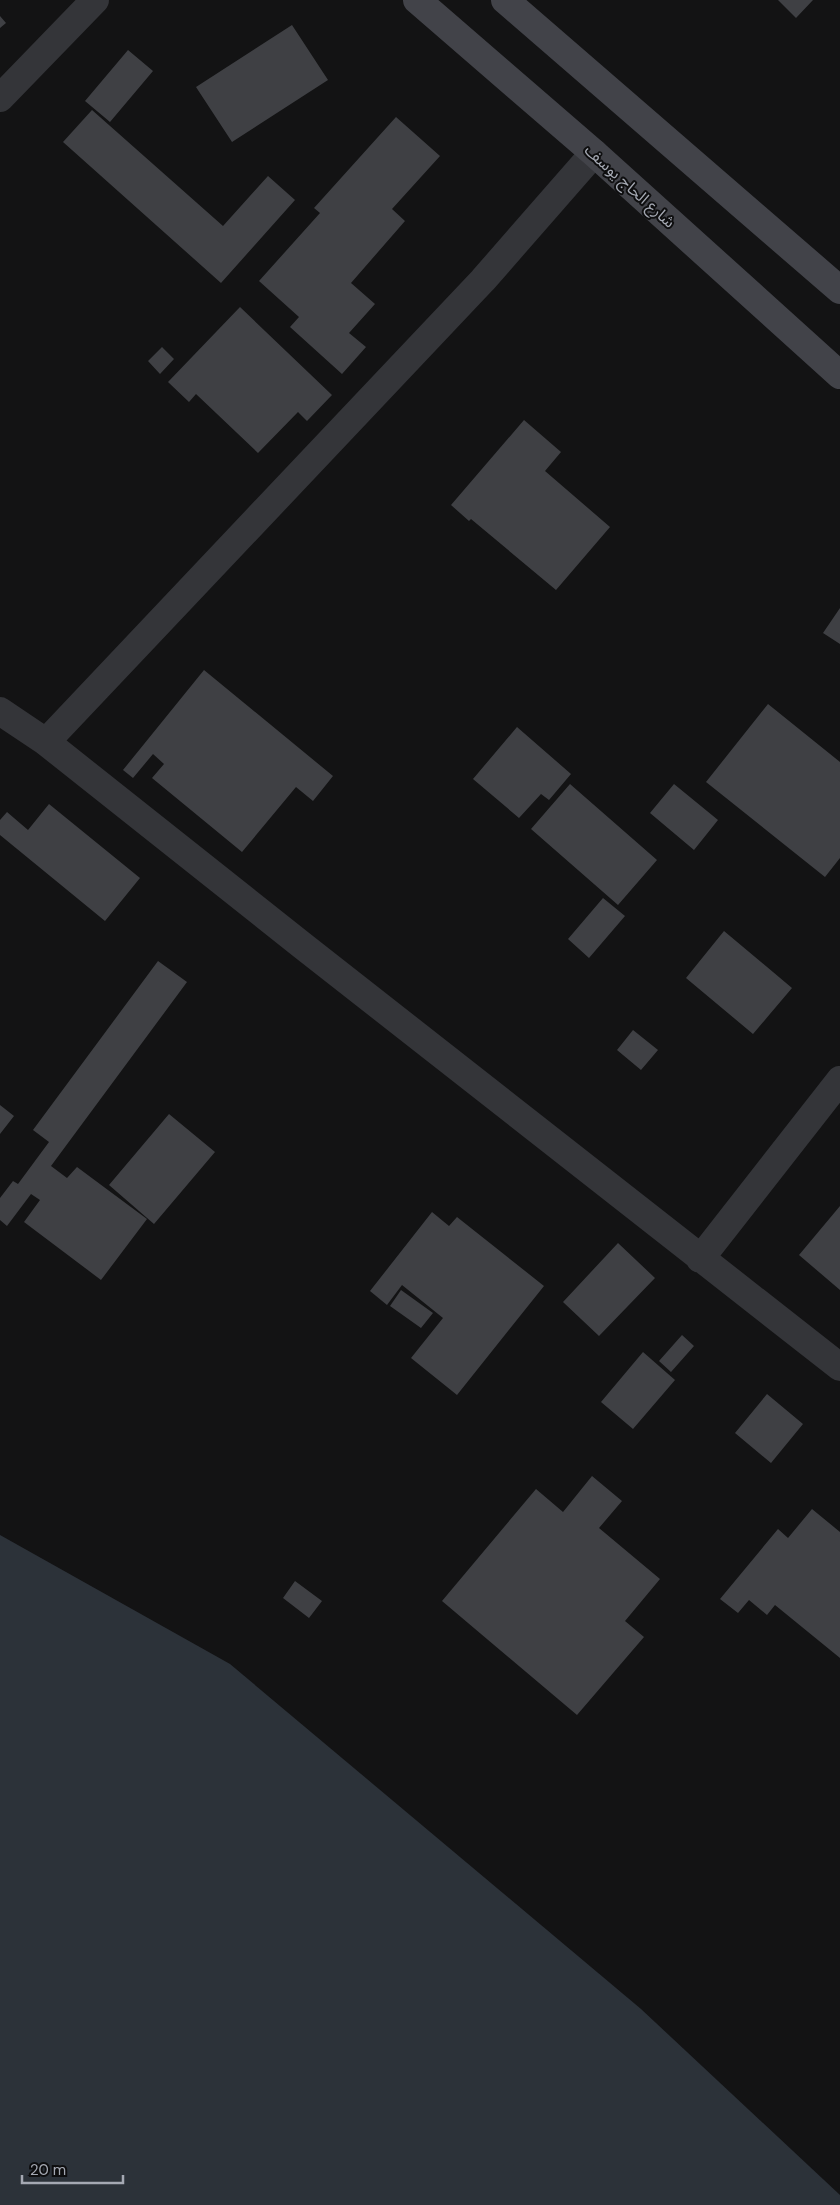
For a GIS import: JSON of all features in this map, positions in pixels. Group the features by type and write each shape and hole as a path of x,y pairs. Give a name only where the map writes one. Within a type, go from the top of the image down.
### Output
{"main road":[{"name":"شارع الحاج يوسف","path":"417,0 594,153 840,375"},
{"path":"505,0 840,290"}],"street":[{"path":"0,98 95,0"},
{"path":"46,742 483,280 594,153"},
{"path":"0,711 46,742 840,1368"},
{"path":"700,1259 840,1080"}],"shaded area":[{"path":"0,1535 230,1664 641,2009 840,2195 840,2205 0,2205"}],"building":[{"path":"778,0 813,0 796,18"},
{"path":"0,16 6,23 0,28"},
{"path":"292,25 328,80 232,142 196,87"},
{"path":"128,50 153,71 110,122 85,101"},
{"path":"92,110 223,226 268,176 295,200 221,283 63,142"},
{"path":"396,117 440,156 392,209 405,221 351,283 375,304 349,333 366,347 342,374 290,327 299,317 259,281 320,213 314,208"},
{"path":"240,307 332,395 307,421 298,412 258,453 196,394 189,402 168,382"},
{"path":"162,347 174,359 160,374 148,361"},
{"path":"524,420 561,452 545,471 610,527 556,590 471,519 469,521 451,505"},
{"path":"840,608 840,644 823,633"},
{"path":"204,670 333,776 313,801 296,787 242,852 152,778 164,764 153,754 133,778 123,770"},
{"path":"768,704 840,762 840,858 825,877 706,782"},
{"path":"517,727 571,774 549,800 541,794 519,818 473,779"},
{"path":"570,784 657,860 618,905 531,829"},
{"path":"674,784 718,820 694,850 650,813"},
{"path":"49,804 140,878 105,921 0,835 0,820 7,812 28,830"},
{"path":"603,898 625,916 589,958 568,939"},
{"path":"724,931 792,988 753,1034 686,978"},
{"path":"158,961 187,982 51,1166 67,1178 77,1167 147,1219 101,1280 24,1222 40,1200 31,1194 7,1226 0,1220 0,1198 13,1181 18,1184 49,1142 33,1130"},
{"path":"633,1030 658,1050 641,1070 617,1050"},
{"path":"0,1105 14,1116 0,1134"},
{"path":"169,1114 215,1152 154,1224 109,1185"},
{"path":"840,1206 840,1290 799,1255"},
{"path":"432,1212 449,1226 457,1217 544,1286 457,1395 411,1358 443,1318 402,1285 387,1305 370,1291"},
{"path":"618,1243 655,1278 599,1336 563,1302"},
{"path":"401,1290 433,1313 421,1328 390,1306"},
{"path":"682,1335 694,1346 671,1372 659,1361"},
{"path":"643,1352 675,1380 633,1429 601,1402"},
{"path":"767,1394 803,1424 771,1463 735,1433"},
{"path":"592,1476 622,1501 599,1528 660,1579 625,1621 644,1637 577,1715 442,1601 536,1489 563,1512"},
{"path":"812,1509 840,1532 840,1658 775,1605 767,1615 749,1600 738,1613 720,1599 778,1529 788,1538"},
{"path":"295,1581 322,1601 309,1618 283,1598"}]}
